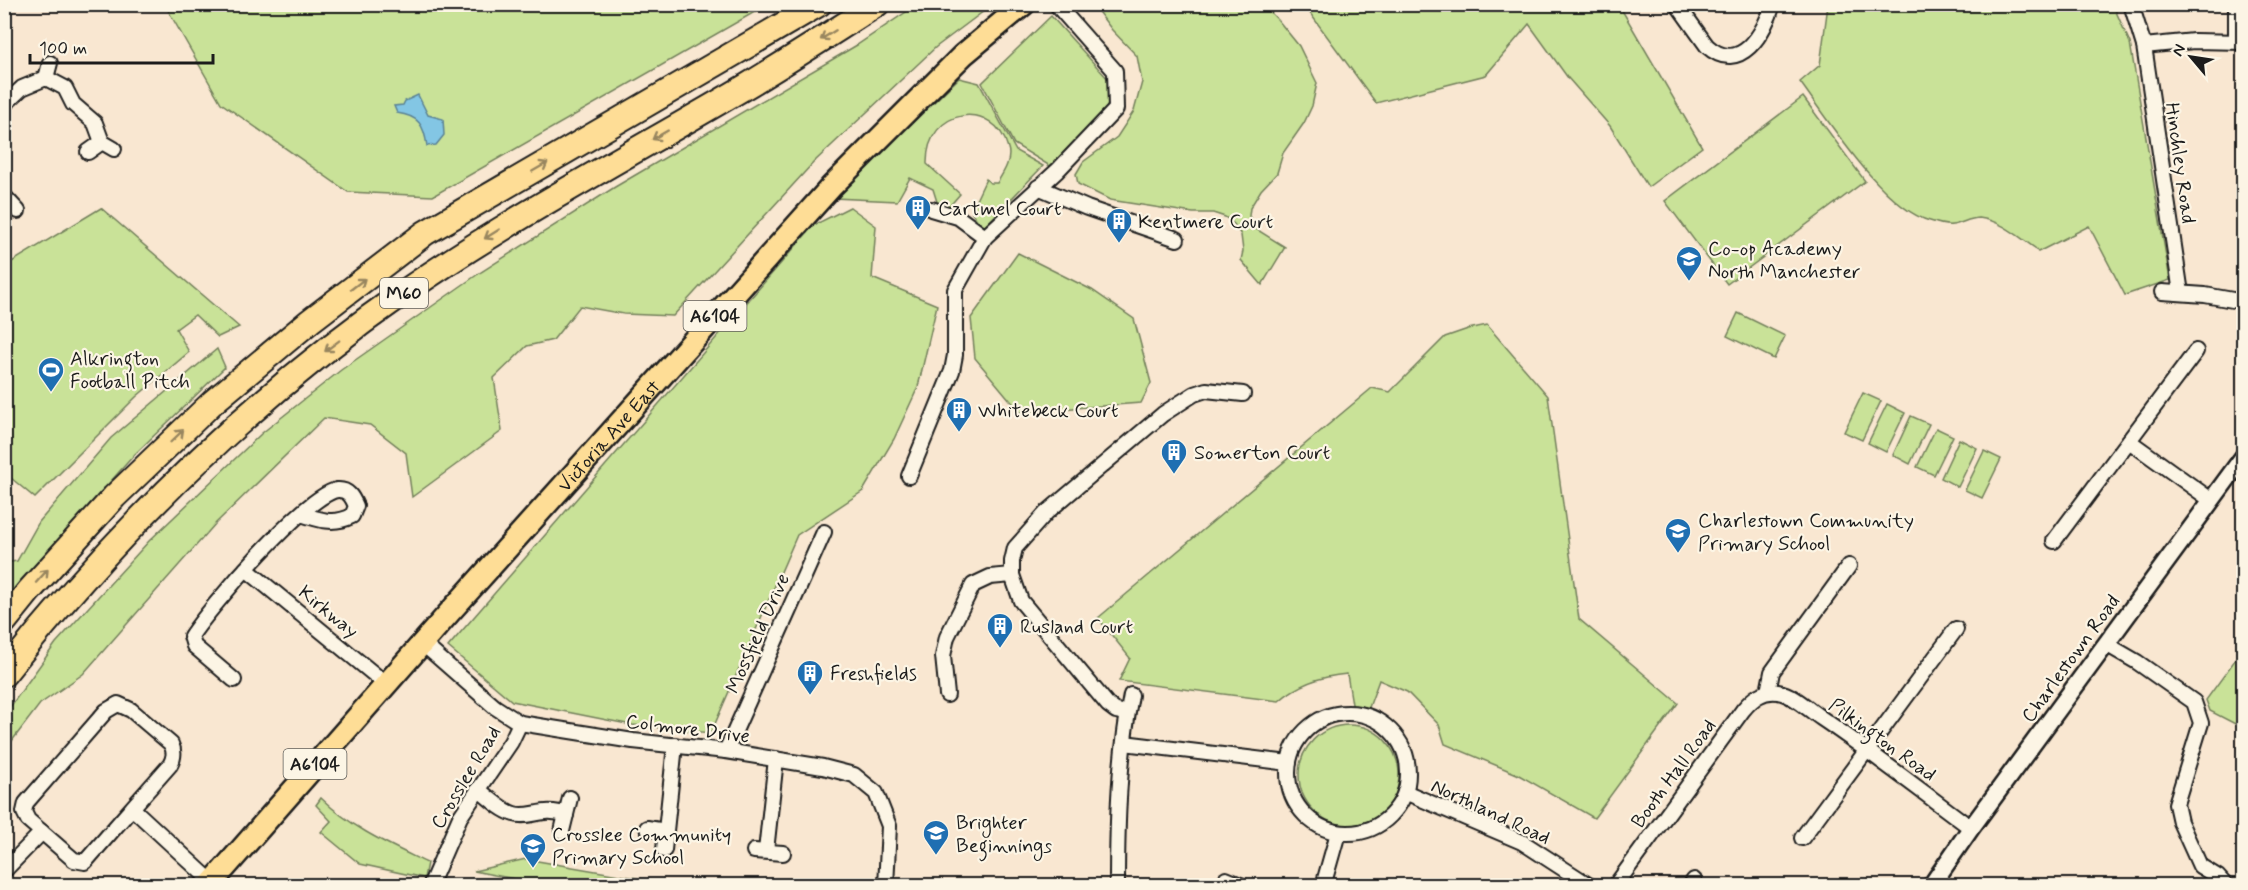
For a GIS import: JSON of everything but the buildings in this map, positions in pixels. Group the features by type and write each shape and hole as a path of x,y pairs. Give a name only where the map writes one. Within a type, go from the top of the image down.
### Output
{"highway":[{"name":"M60","path":"4,622 114,497 213,402 310,321 425,232 819,4"},
{"name":"M60","path":"4,674 52,613 138,519 235,426 319,356 405,292 488,237 750,84 878,4"}],"main road":[{"name":"Victoria Ave East","path":"210,884 422,643 832,186 963,55 1024,4"}],"street":[{"path":"909,476 952,371 955,349 955,291 985,237 1058,171 1116,109 1115,71 1056,4"},
{"path":"1677,4 1713,52 1732,56 1740,54 1753,44 1765,26 1773,4"},
{"name":"Hinchley Road","path":"2131,4 2144,46 2181,293"},
{"path":"2144,46 2194,41 2240,42 2236,4"},
{"path":"46,78 50,63"},
{"path":"4,105 22,88 46,78"},
{"path":"46,78 65,88 73,104 95,123 108,146 88,152"},
{"path":"1038,187 1088,208 1177,239"},
{"path":"4,196 18,211"},
{"path":"931,209 958,217 985,237"},
{"path":"2162,292 2244,302"},
{"path":"2054,541 2196,351"},
{"path":"1127,713 1116,711 1108,705 1021,601 1012,575 1015,548 1046,513 1163,414 1194,394 1206,390 1243,394"},
{"path":"2129,441 2211,500"},
{"name":"Charlestown Road","path":"1931,885 2244,456"},
{"path":"234,680 194,646 191,636 246,569 301,514"},
{"name":"Mossfield Drive","path":"726,751 824,532"},
{"path":"1768,692 1772,672 1849,566"},
{"name":"Kirkway","path":"246,569 386,684"},
{"path":"947,695 943,656 947,638 973,585 981,579 1012,575"},
{"path":"1802,838 1956,628"},
{"name":"Colmore Drive","path":"422,643 495,707 520,723 726,751 854,775 876,794 889,826 886,885"},
{"path":"2106,644 2137,662 2194,702 2201,723 2176,804 2180,822 2200,866 2226,885"},
{"name":"Pilkington Road","path":"1768,692 1785,694 1866,749 1971,828"},
{"name":"Booth Hall Road","path":"1615,885 1743,710 1757,696 1768,692"},
{"path":"1117,885 1117,833 1127,713 1131,695"},
{"path":"118,704 131,710 171,744 173,749 170,765 132,808 85,862 74,860 25,816 26,803 106,711 118,704"},
{"name":"Northland Road","path":"1289,763 1297,742 1304,733 1320,720 1342,713 1365,715 1384,724 1394,734 1405,752 1408,776 1405,792 1395,811 1382,823 1363,831 1338,832"},
{"name":"Crosslee Road","path":"430,885 460,817 511,742 520,723"},
{"path":"1124,744 1289,763 1290,788 1299,807 1319,825 1338,832 1323,885"},
{"path":"664,850 675,745"},
{"path":"776,759 760,851 783,853"},
{"path":"478,789 504,810 516,815 545,810 566,814"},
{"name":"Northland Road","path":"1405,792 1522,842 1590,885"},
{"path":"562,831 570,798"},
{"path":"132,808 210,884"},
{"path":"647,828 666,831"},
{"path":"4,872 42,831"},
{"path":"1226,879 1243,885"}],"green space":[{"path":"918,4 992,5 936,47 814,162 673,316 624,314 580,306 553,340 527,346 494,378 502,431 412,497 406,453 370,425 324,418 216,523 83,674 40,704 5,750 5,714 56,643 149,541 262,433 341,370 481,272 615,187 857,45"},
{"path":"165,5 767,5 433,196 348,192 221,103"},
{"path":"1093,5 1263,5 1299,46 1317,83 1312,106 1304,123 1283,153 1277,173 1261,190 1250,208 1249,216 1256,229 1285,247 1262,285 1241,260 1243,251 1241,235 1234,224 1225,217 1213,213 1193,213 1110,200 1078,184 1076,174 1083,162 1117,137 1134,111 1142,82 1137,56 1112,30"},
{"path":"1304,5 1619,5 1702,147 1648,187 1610,126 1568,78 1529,24 1486,75 1376,103"},
{"path":"1828,5 2113,5 2130,43 2170,280 2125,295 2089,226 2038,252 2016,234 1987,219 1972,219 1952,225 1941,224 1912,213 1894,200 1841,140 1800,82 1820,65"},
{"path":"1051,16 1108,79 1111,94 1106,110 1050,166 1014,144 982,83"},
{"path":"959,78 979,83 1016,151 1043,166 983,228 972,213 977,198 986,179 990,183 997,183 1006,166 1009,153 1001,132 990,122 976,116 962,116 949,121 937,130 930,145 927,164 960,194 947,209 938,205 933,189 910,178 897,201 834,198"},
{"path":"1803,97 1865,181 1727,284 1665,201"},
{"path":"850,207 876,226 872,278 937,305 918,387 894,439 863,491 797,535 711,733 632,725 512,701 448,647 814,225"},
{"path":"101,208 239,327 218,337 195,315 176,329 189,352 136,397 35,498 5,473 5,266"},
{"path":"1018,253 1092,290 1134,319 1151,383 1141,403 1020,412 975,358 971,318"},
{"path":"1738,313 1785,336 1774,359 1727,336"},
{"path":"1487,325 1548,396 1579,619 1678,703 1594,818 1517,774 1445,744 1439,725 1407,692 1379,680 1367,713 1353,710 1347,674 1311,682 1294,690 1279,701 1119,681 1130,658 1098,618 1372,388 1390,392 1445,337"},
{"path":"217,349 225,367 135,454 5,600 5,563 17,561 39,522 111,438"},
{"path":"1863,393 1881,401 1862,440 1844,432"},
{"path":"1887,404 1905,413 1886,452 1868,443"},
{"path":"1911,416 1929,424 1910,464 1893,455"},
{"path":"1936,428 1953,436 1934,475 1917,467"},
{"path":"1959,439 1977,448 1958,487 1941,478"},
{"path":"1984,451 2001,459 1982,498 1965,490"},
{"path":"2243,649 2243,728 2210,711 2206,700"},
{"path":"1349,725 1377,733 1391,747 1399,775 1391,803 1377,817 1349,825 1321,817 1307,803 1299,775 1307,747 1321,733"},
{"path":"321,798 358,827 427,863 424,878 360,864 321,832 331,821 316,805"},
{"name":"Crosslee Community Primary School","path":"526,859 677,885 540,885 474,871"}],"water":[{"path":"418,95 428,115 443,119 444,135 436,145 427,146 419,123 411,116 397,113 394,106 403,105 405,101"}],"place":[{"name":"Cartmel Court","path":"918,231"},
{"name":"Kentmere Court","path":"1119,244"},
{"name":"Co-op Academy North Manchester","path":"1689,282"},
{"name":"Alkrington Football Pitch","path":"51,393"},
{"name":"Whitebeck Court","path":"959,433"},
{"name":"Somerton Court","path":"1174,475"},
{"name":"Charlestown Community Primary School","path":"1678,554"},
{"name":"Rusland Court","path":"1000,649"},
{"name":"Freshfields","path":"810,696"},
{"name":"Brighter Beginnings","path":"936,856"},
{"name":"Crosslee Community Primary School","path":"533,869"}]}
